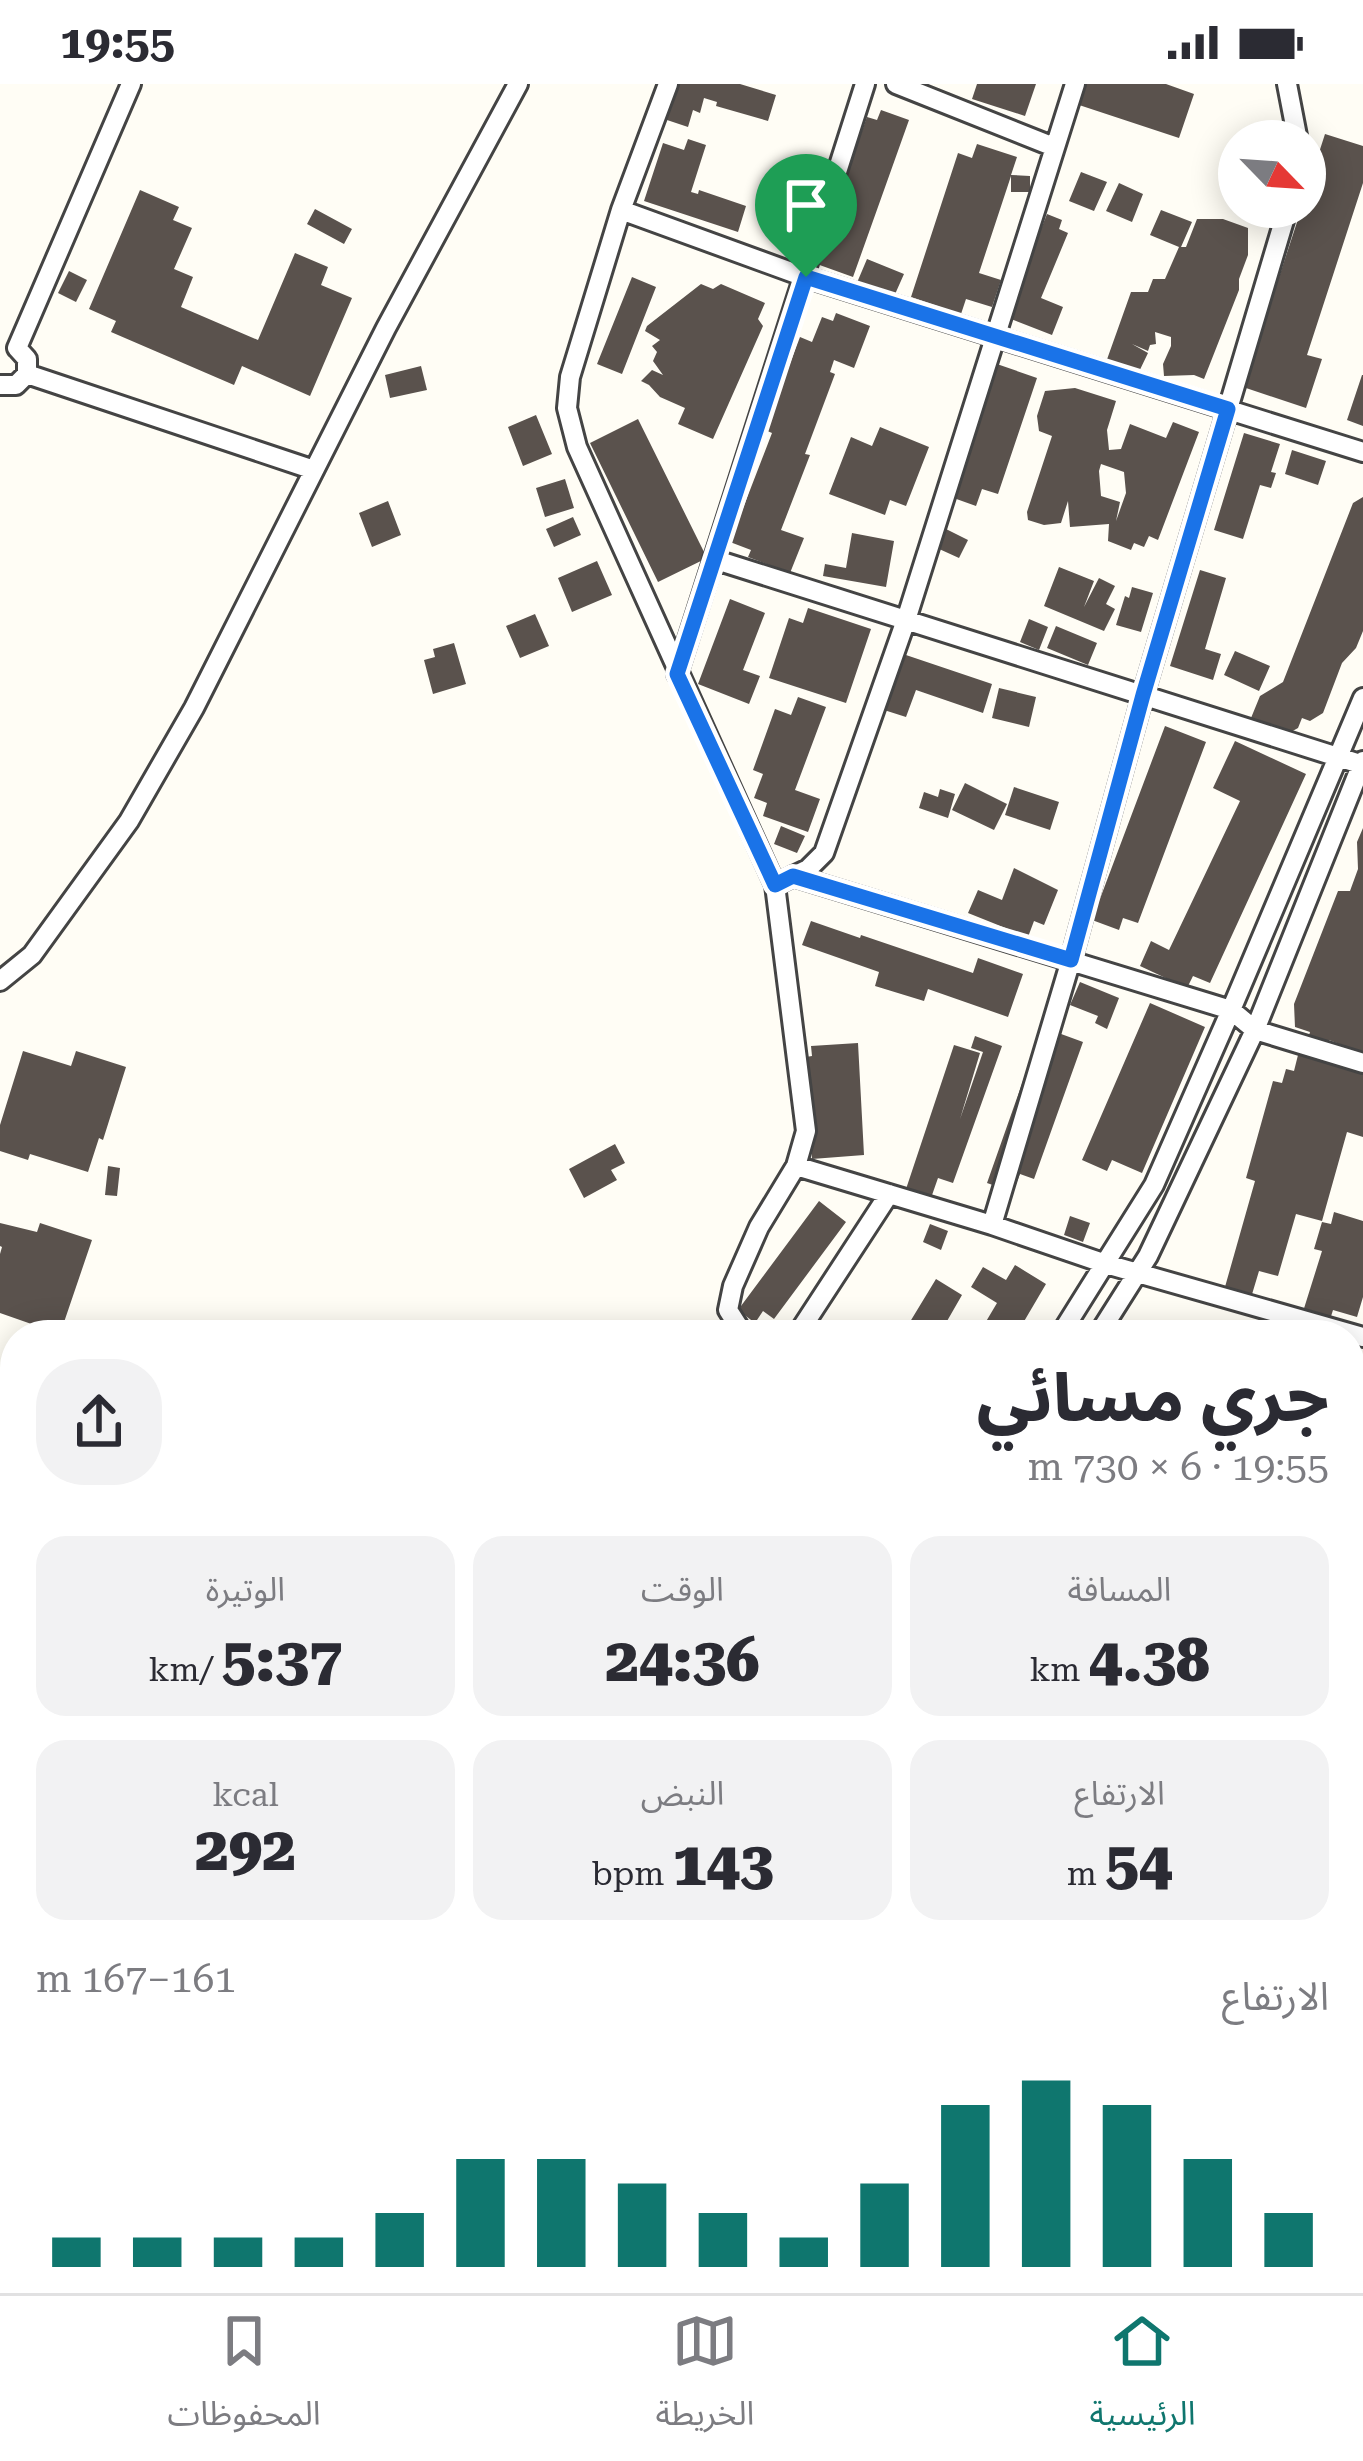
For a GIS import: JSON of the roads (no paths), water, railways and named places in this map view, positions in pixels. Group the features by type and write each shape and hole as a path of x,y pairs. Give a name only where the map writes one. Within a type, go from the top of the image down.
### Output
{"street":[{"path":"0,385 16,385 27,374 28,359 8,348 131,84"},
{"path":"0,980 32,955 129,821 194,708 386,328 518,84"},
{"path":"668,84 621,210 570,376 569,422 677,674 784,881 806,1131 796,1166 759,1227 733,1286 728,1310 734,1320"},
{"path":"677,674 865,84"},
{"path":"896,84 1054,147"},
{"path":"784,881 808,869 824,853 906,620 1075,84"},
{"path":"1287,84 1294,120"},
{"path":"621,210 806,277 1363,452"},
{"path":"992,1225 1282,228"},
{"path":"27,374 314,470"},
{"path":"712,559 1362,763 1255,1030 1178,1195 1107,1320"},
{"path":"1070,1320 1154,1185 1363,698"},
{"path":"784,881 1071,960 1231,1010 1255,1030 1363,1063"},
{"path":"796,1166 1106,1264 1305,1320"},
{"path":"807,1320 889,1194"}]}
